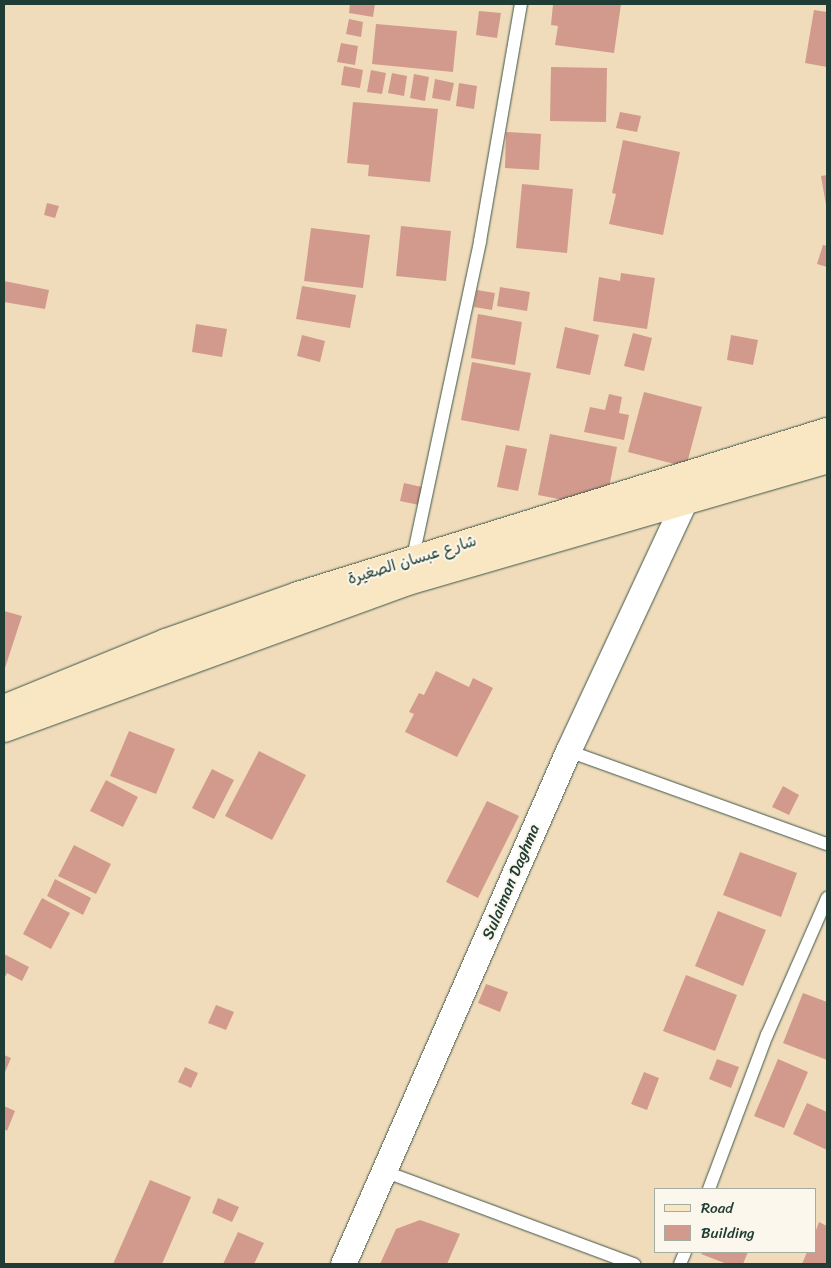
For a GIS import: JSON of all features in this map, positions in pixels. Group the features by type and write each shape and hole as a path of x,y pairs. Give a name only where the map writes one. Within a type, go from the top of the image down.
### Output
{"street":[{"name":"شارع عبسان الصغيرة","path":"4,709 166,643 411,570 827,432"},
{"name":"شارع عبسان الصغيرة","path":"4,728 411,570 684,502 827,459"},
{"name":"Sulaiman Daghma","path":"343,1264 386,1172 568,752 684,502"}],"lane":[{"path":"411,570 480,241 521,4"},
{"path":"568,752 827,844"},
{"path":"709,1188 767,1036 827,898"},
{"path":"386,1172 634,1264"}],"building":[{"path":"350,4 375,4 373,17 349,13"},
{"path":"553,4 621,4 614,53 555,45 558,26 551,25"},
{"path":"814,10 827,12 827,67 805,63"},
{"path":"479,11 501,13 497,38 476,35"},
{"path":"349,19 363,22 361,37 346,34"},
{"path":"376,24 457,31 453,72 372,64"},
{"path":"341,43 358,46 355,65 337,62"},
{"path":"344,66 363,70 360,88 341,85"},
{"path":"551,67 607,68 606,122 550,121"},
{"path":"371,70 386,73 382,94 367,92"},
{"path":"392,73 407,76 404,96 388,93"},
{"path":"414,74 429,77 425,101 410,98"},
{"path":"435,79 454,83 450,101 432,98"},
{"path":"459,83 477,86 474,109 456,106"},
{"path":"353,102 438,109 430,182 368,176 369,165 347,163"},
{"path":"620,112 641,116 637,132 616,128"},
{"path":"506,132 541,134 539,170 505,168"},
{"path":"623,140 680,152 663,235 609,224 616,194 612,193"},
{"path":"827,175 827,205 826,205 821,176"},
{"path":"522,184 573,189 567,253 516,248"},
{"path":"47,203 59,206 55,218 44,215"},
{"path":"401,226 451,231 446,281 396,276"},
{"path":"311,228 370,235 363,288 304,281"},
{"path":"823,245 827,246 827,267 817,264"},
{"path":"621,273 655,278 647,329 593,321 599,277 620,281"},
{"path":"4,281 49,290 45,309 4,302"},
{"path":"302,286 356,295 350,328 296,319"},
{"path":"500,287 530,292 527,311 497,306"},
{"path":"477,290 495,293 492,310 474,307"},
{"path":"478,314 522,322 515,365 471,358"},
{"path":"196,324 227,329 222,357 192,352"},
{"path":"565,327 599,335 590,375 556,368"},
{"path":"633,333 652,338 644,371 624,366"},
{"path":"302,335 325,341 320,362 297,356"},
{"path":"731,335 758,340 753,365 727,360"},
{"path":"472,362 531,373 519,431 461,420"},
{"path":"644,392 702,407 686,467 628,452"},
{"path":"609,394 622,397 619,413 629,415 624,440 584,432 590,407 605,410"},
{"path":"550,434 617,447 605,508 538,495"},
{"path":"506,445 527,449 518,491 497,487"},
{"path":"404,483 422,487 419,505 400,501"},
{"path":"4,611 22,616 4,671"},
{"path":"436,671 469,687 473,678 493,688 457,757 405,732 414,714 409,712 419,693 424,695"},
{"path":"129,731 175,749 156,794 110,776"},
{"path":"259,751 306,775 272,840 225,816"},
{"path":"212,769 234,780 214,819 192,808"},
{"path":"106,780 138,797 123,827 90,811"},
{"path":"783,786 799,795 789,815 772,807"},
{"path":"487,801 519,816 478,898 446,882"},
{"path":"74,845 111,864 96,894 58,876"},
{"path":"740,852 797,873 781,917 723,895"},
{"path":"55,879 91,898 83,915 47,896"},
{"path":"42,898 70,913 51,949 23,934"},
{"path":"718,911 766,930 743,986 695,966"},
{"path":"4,954 29,967 22,981 7,973 4,979"},
{"path":"686,975 737,995 715,1051 663,1031"},
{"path":"486,984 508,992 500,1012 478,1003"},
{"path":"803,993 827,1002 827,1060 783,1043"},
{"path":"216,1005 234,1012 226,1030 208,1023"},
{"path":"4,1055 11,1058 5,1072 4,1071"},
{"path":"717,1059 739,1067 731,1088 709,1079"},
{"path":"778,1059 808,1072 784,1128 754,1116"},
{"path":"185,1067 198,1073 191,1088 178,1082"},
{"path":"644,1072 659,1078 647,1110 631,1104"},
{"path":"807,1103 827,1112 827,1150 793,1134"},
{"path":"4,1106 15,1111 7,1131 4,1129"},
{"path":"150,1180 191,1197 162,1264 113,1264"},
{"path":"218,1198 239,1207 232,1222 212,1213"},
{"path":"420,1220 460,1234 447,1264 380,1264 396,1229"},
{"path":"819,1222 827,1226 827,1264 802,1264 807,1253 816,1253 816,1230"},
{"path":"238,1232 264,1243 254,1264 223,1264"},
{"path":"748,1253 743,1264 727,1264 701,1254"}]}
